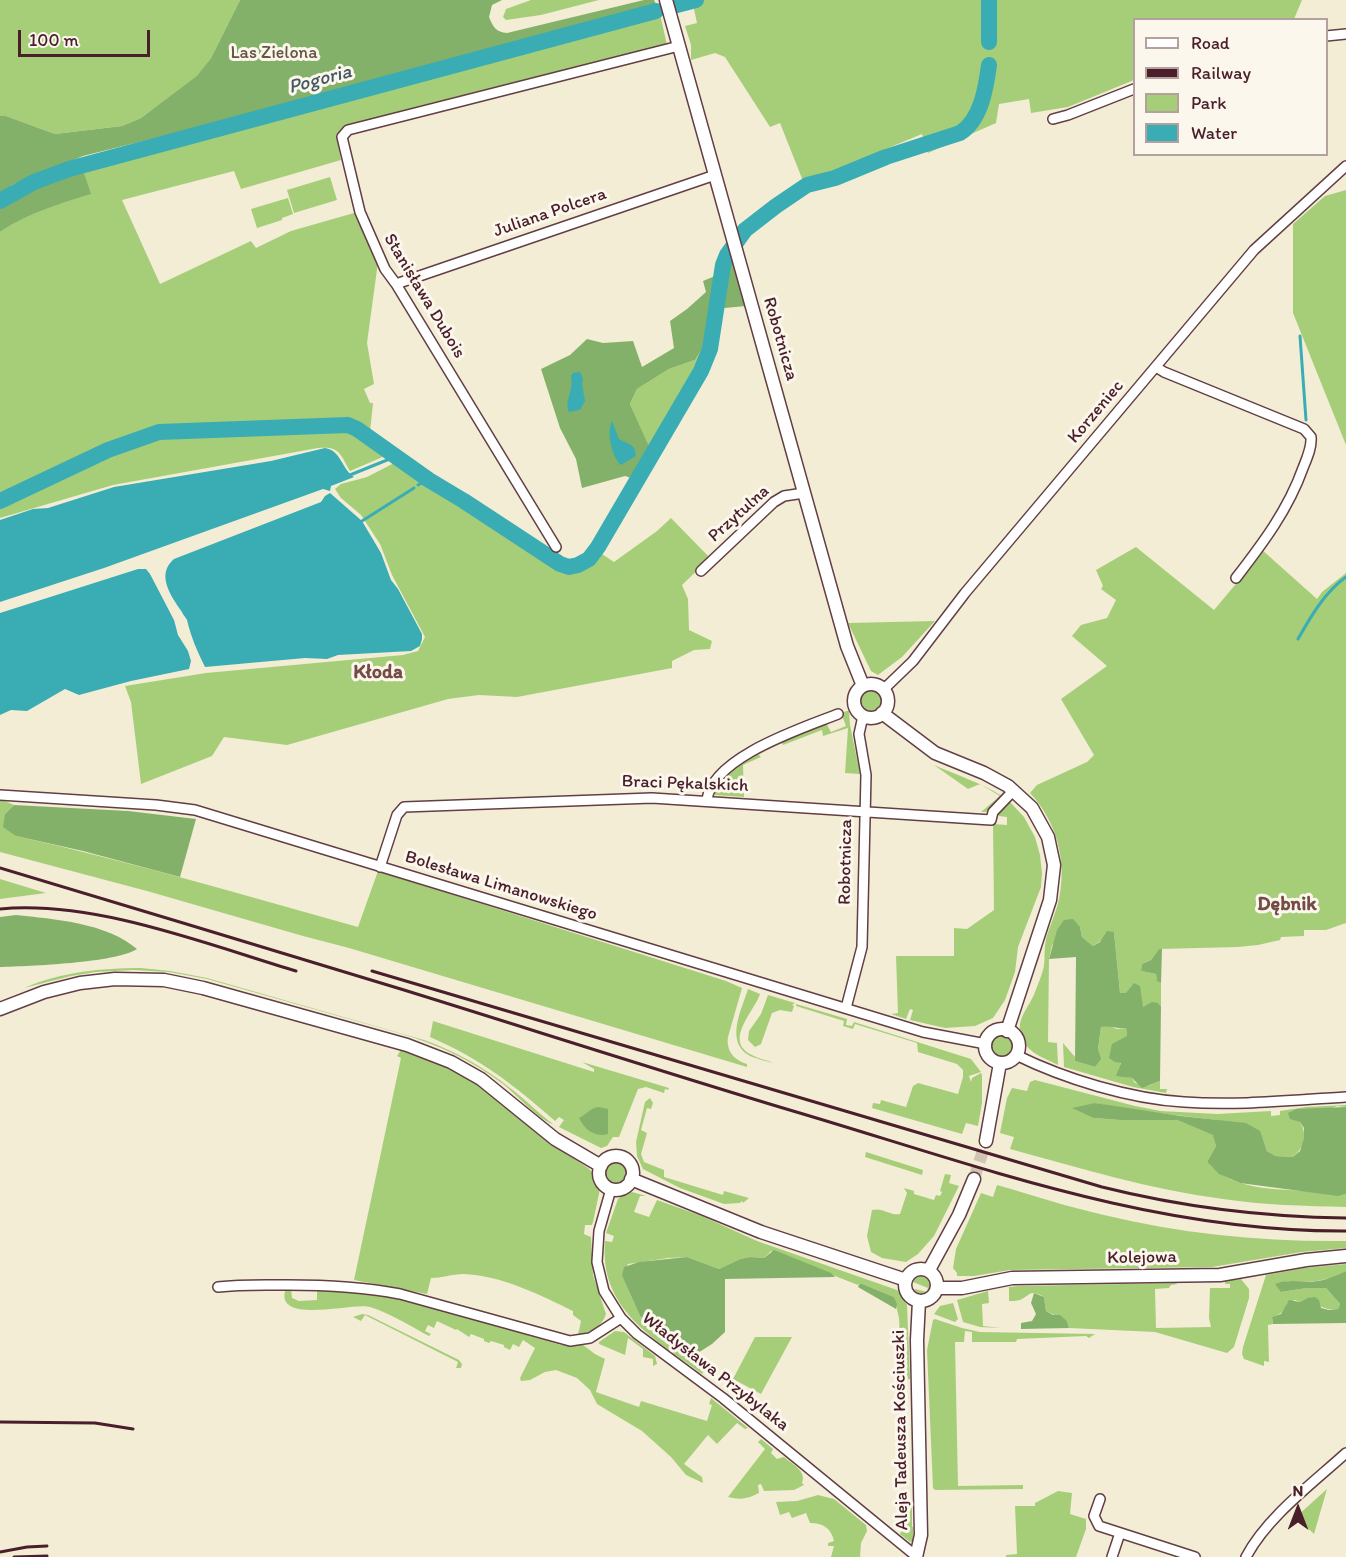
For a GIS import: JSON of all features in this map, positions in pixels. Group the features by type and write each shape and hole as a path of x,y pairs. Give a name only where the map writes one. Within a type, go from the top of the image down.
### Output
{"street":[{"name":"Robotnicza","path":"666,0 846,645 863,686"},
{"path":"1328,36 1346,34"},
{"name":"Stanisława Dubois","path":"556,547 385,269 360,212 342,141 345,131 679,46"},
{"path":"1053,119 1133,89"},
{"name":"Korzeniec","path":"883,690 913,661 965,593 1254,250 1346,166"},
{"name":"Juliana Polcera","path":"396,284 715,175"},
{"path":"1156,367 1304,429 1311,436 1311,447 1289,504 1236,578"},
{"name":"Przytulna","path":"701,571 774,501 784,496 804,493"},
{"path":"873,684 883,690 887,700 882,713 874,717 863,716 854,703 856,694 863,686 873,684"},
{"path":"882,713 934,753 991,776 1014,790 1028,803 1043,826 1051,848 1054,875 1047,912 1007,1030"},
{"path":"707,800 712,786 724,771 739,759 785,735 838,714"},
{"name":"Robotnicza","path":"846,1008 862,950 866,772 859,738 863,716"},
{"name":"Braci Pękalskich","path":"380,867 397,815 404,807 628,798 707,800 991,820 993,812 1014,790"},
{"name":"Bolesława Limanowskiego","path":"0,795 185,808 935,1035 986,1044"},
{"path":"0,1009 50,990 103,980 158,980 203,988 407,1045 439,1057 481,1079 549,1135 601,1166"},
{"path":"1007,1030 1017,1040 1019,1048 1016,1055 1009,1061 1000,1063 988,1055 986,1044 993,1032 1007,1030"},
{"path":"1016,1055 1058,1073 1131,1094 1168,1101 1215,1103 1346,1097"},
{"path":"986,1141 1000,1063"},
{"path":"611,1157 622,1157 632,1167 631,1179 623,1188 606,1187 600,1178 601,1166 611,1157"},
{"path":"631,1179 761,1232 906,1280"},
{"path":"929,1270 959,1215 974,1179"},
{"path":"611,1189 599,1231 597,1262 604,1291 621,1318"},
{"name":"Kolejowa","path":"938,1288 962,1288 1012,1278 1220,1275 1306,1260 1346,1256"},
{"path":"921,1268 929,1270 936,1277 938,1288 930,1299 919,1301 908,1294 905,1288 906,1280 914,1270 921,1268"},
{"name":"Władysława Przybylaka","path":"218,1287 256,1284 315,1285 377,1290 400,1294 570,1341 590,1338 621,1318 637,1334 723,1398 916,1557"},
{"name":"Aleja Tadeusza Kościuszki","path":"916,1557 921,1535 917,1340 919,1301"},
{"path":"1246,1557 1258,1539 1281,1514 1346,1453"},
{"path":"1100,1499 1094,1516 1099,1526 1195,1557"},
{"path":"1112,1557 1120,1533"}],"green space":[{"path":"0,0 240,0 211,58 197,77 141,118 122,126 55,134 6,116 0,116"},
{"name":"Las Zielona","path":"240,0 502,0 492,5 489,17 495,28 507,33 644,0 654,0 657,6 331,94 83,156 12,185 2,195 26,192 83,170 91,194 33,214 0,232 0,116 6,116 55,134 122,126 141,118 197,76 211,58"},
{"path":"531,0 599,0 541,15 506,20 503,17 506,9"},
{"path":"692,0 1302,0 1294,18 1133,18 1133,80 1068,107 1031,113 1029,99 999,104 996,123 928,153 922,134 803,181 780,123 770,127 725,57 715,53 691,60 691,45 685,26 697,23"},
{"path":"660,14 667,45 345,126 336,135 341,160 241,189 234,171 122,200 160,284 251,241 256,248 291,231 354,213 378,262 367,343 374,384 364,389 370,403 373,403 370,432 345,420 156,429 134,435 0,498 0,232 32,214 90,194 83,170"},
{"path":"330,177 337,200 294,213 287,190"},
{"path":"1346,190 1346,445 1293,313 1293,224 1325,196"},
{"path":"288,198 293,214 257,228 251,209"},
{"path":"728,245 746,306 714,309 707,341 695,360 669,369 637,389 630,404 650,448 631,478 625,476 582,488 576,459 560,428 541,369 570,355 587,339 603,343 633,341 642,367 674,348 670,321 706,292 703,281 715,276"},
{"path":"707,341 701,358 650,448 630,404 637,389 669,369 695,360"},
{"path":"329,427 361,434 375,443 385,456 350,471 338,452 331,448 318,448 113,485 0,518 0,505 164,433"},
{"path":"398,461 513,542 559,567 574,570 582,568 602,554 614,562 671,518 710,558 682,585 688,599 689,630 712,641 710,649 694,650 672,661 672,668 517,697 479,695 448,699 287,745 224,737 212,756 141,784 131,702 125,686 206,673 403,655 418,651 425,637 392,575 380,544 361,515 341,498 335,489 341,484 367,477"},
{"path":"1136,547 1214,610 1261,549 1317,599 1322,592 1346,573 1346,923 1326,930 1304,930 1304,936 1281,937 1280,940 1258,945 1159,949 1151,960 1142,964 1141,971 1156,974 1157,980 1161,983 1161,1006 1158,1003 1143,1007 1126,993 1120,993 1114,932 1093,946 1082,937 1080,927 1052,945 1049,959 1048,1042 1057,1043 1058,1065 1039,1056 1029,1048 1020,1030 1021,1020 1033,997 1044,966 1046,939 1058,904 1062,870 1058,843 1053,829 1047,816 1030,793 1037,785 1087,762 1094,755 1061,699 1107,666 1072,636 1081,625 1107,618 1116,600 1101,589 1103,586 1096,570"},
{"path":"935,621 902,657 878,675 871,671 848,623"},
{"path":"867,691 875,691 881,697 881,705 875,711 867,711 861,705 861,697"},
{"path":"849,711 860,774 845,773 848,728 823,736 822,730 783,745 781,741 822,724 827,725 831,732 846,726 841,713"},
{"path":"756,752 761,757 743,765 744,797 715,795 714,790 728,770"},
{"path":"934,765 969,779 980,784 968,789"},
{"path":"983,786 1002,796 986,812 981,812 1000,796"},
{"path":"0,799 14,805 5,814 16,836 145,868 358,927 378,871 726,981 742,988 728,1037 728,1047 738,1060 747,1064 747,1067 349,948 0,852"},
{"path":"1009,801 1024,817 1035,837 1042,873 1041,887 1018,947 1015,972 1005,1000 993,1018 975,1026 945,1028 910,1020 913,1010 910,1009 906,1019 891,1014 898,1013 896,956 954,956 954,928 967,929 994,910 993,824 1007,825 1007,817 998,814"},
{"path":"14,805 128,811 196,819 180,877 16,836 3,827 5,814"},
{"path":"0,879 46,893 0,899"},
{"path":"16,915 96,928 125,940 137,949 111,958 92,961 0,967 0,917"},
{"path":"1073,919 1080,927 1082,937 1093,946 1100,942 1107,931 1114,932 1120,993 1126,993 1134,983 1140,986 1143,1007 1152,1002 1161,1006 1160,1081 1142,1088 1132,1078 1116,1076 1121,1063 1109,1058 1112,1044 1127,1036 1126,1028 1101,1027 1098,1049 1101,1059 1095,1067 1075,1061 1076,957 1049,959 1057,930 1064,920"},
{"path":"1159,949 1162,949 1161,983 1157,981 1156,974 1141,971 1142,964 1151,960"},
{"path":"141,968 170,971 207,978 436,1044 458,1054 490,1073 553,1124 528,1107 492,1076 468,1061 429,1043 207,979 169,972 133,970 71,976 24,988 52,978 81,972"},
{"path":"130,972 179,977 203,982 388,1032 420,1043 475,1068 537,1117 484,1076 180,978 26,992 69,979"},
{"path":"748,989 760,994 743,1026 740,1042 744,1049 752,1055 773,1063 750,1056 742,1050 738,1042 737,1025"},
{"path":"768,995 795,1003 792,1005 794,1006 792,1012 780,1010 772,1013 761,1044 755,1047 748,1040 749,1031 761,1014"},
{"path":"796,1004 847,1019 846,1025 852,1026 854,1022 971,1059 981,1072 969,1076 971,1082 972,1078 981,1073 982,1075 982,1103 978,1126 966,1123 962,1134 872,1108 873,1103 880,1104 881,1100 906,1107 913,1086 918,1083 958,1094 963,1070 957,1064 918,1052 917,1043 855,1024 853,1029 843,1026 844,1021 796,1006"},
{"path":"433,1021 594,1072 594,1069 582,1062 669,1088 665,1089 664,1093 646,1087 638,1089 619,1137 613,1137 607,1146 601,1148 559,1127 564,1120 559,1117 555,1121 511,1084 465,1054 430,1037"},
{"path":"1108,1025 1117,1029 1126,1028 1127,1036 1119,1070 1126,1077 1132,1078 1135,1083 1148,1086 1160,1081 1160,1089 1167,1089 1166,1093 1133,1087 1064,1067 1063,1043 1075,1057 1075,1061 1095,1067 1100,1059 1098,1049 1101,1027"},
{"path":"1002,1035 1010,1038 1013,1046 1010,1054 1002,1057 994,1054 991,1046 994,1038"},
{"path":"401,1050 440,1064 474,1082 545,1139 593,1173 600,1189 592,1225 585,1225 584,1234 591,1237 593,1275 606,1314 595,1328 578,1335 581,1321 573,1315 573,1311 520,1287 477,1275 463,1274 431,1278 427,1294 354,1280 401,1058 397,1056"},
{"path":"1035,1080 1161,1111 1217,1114 1271,1111 1271,1116 1280,1115 1280,1111 1306,1107 1346,1105 1346,1107 1337,1106 1300,1122 1304,1132 1304,1141 1300,1150 1293,1157 1274,1156 1267,1151 1263,1140 1217,1120 1125,1109 1095,1103 1094,1118 1177,1120 1214,1135 1216,1146 1207,1162 1218,1172 1231,1179 1244,1184 1274,1189 1346,1194 1346,1207 1269,1204 1196,1195 1116,1178 1010,1149 1014,1137 1000,1133 1007,1098 1012,1088 1027,1091 1030,1082"},
{"path":"650,1098 653,1103 651,1109 647,1108 641,1130 647,1133 641,1154 644,1162 664,1170 664,1177 723,1195 724,1191 749,1198 743,1203 742,1201 724,1204 680,1188 643,1169 637,1156 636,1142 645,1102"},
{"path":"1095,1103 1246,1123 1260,1131 1267,1151 1275,1156 1293,1157 1300,1151 1304,1128 1300,1122 1290,1119 1288,1113 1297,1109 1346,1107 1346,1194 1338,1196 1240,1183 1219,1174 1207,1162 1216,1146 1213,1135 1177,1120 1094,1118 1072,1108"},
{"path":"599,1107 608,1109 608,1134 599,1135 590,1132 579,1118"},
{"path":"866,1152 923,1170 922,1175 865,1157"},
{"path":"616,1162 624,1165 627,1173 624,1181 616,1184 608,1181 605,1173 608,1165"},
{"path":"945,1174 951,1175 949,1183 959,1186 934,1236 918,1254 906,1262 882,1258 871,1252 867,1236 872,1210 900,1214 907,1193 904,1188 914,1191 914,1194 934,1200 936,1195 940,1196 942,1192 940,1191"},
{"path":"997,1185 1064,1205 1134,1222 1224,1236 1346,1241 1346,1248 1302,1252 1212,1267 1010,1270 974,1276 957,1276 953,1268 956,1249 981,1193 993,1197"},
{"path":"632,1192 646,1196 640,1196 634,1212 649,1217 657,1200 702,1216 757,1241 897,1290 907,1305 910,1379 902,1381 899,1318 894,1297 860,1283 858,1285 771,1251 764,1258 740,1259 719,1269 687,1257 628,1264 622,1276 640,1316 672,1347 703,1363 705,1370 702,1374 633,1320 620,1304 611,1286 605,1265 605,1241 612,1242 614,1236 606,1233 618,1199"},
{"path":"774,1250 831,1273 835,1277 725,1279 725,1332 693,1356 672,1347 640,1316 622,1276 624,1267 639,1262 687,1257 719,1269 740,1259 764,1258"},
{"path":"1346,1264 1346,1271 1334,1277 1317,1281 1286,1281 1281,1292 1326,1288 1340,1304 1338,1309 1325,1308 1307,1298 1300,1302 1295,1300 1287,1303 1282,1312 1272,1317 1273,1324 1268,1325 1269,1362 1264,1361 1264,1366 1244,1359 1243,1347 1266,1275"},
{"path":"1346,1271 1346,1323 1273,1324 1272,1317 1281,1314 1289,1300 1300,1302 1315,1297 1319,1300 1321,1308 1329,1310 1338,1309 1340,1304 1326,1288 1281,1292 1275,1284 1286,1281 1318,1281"},
{"path":"922,1274 930,1277 933,1284 931,1291 923,1296 913,1292 915,1289 927,1292 928,1288 913,1282 915,1276"},
{"path":"1241,1279 1249,1289 1249,1298 1234,1347 1227,1353 1155,1332 1069,1328 1067,1321 1046,1311 1044,1297 1036,1293 1020,1300 1009,1301 1009,1287 1018,1286 1176,1283 1169,1288 1155,1289 1156,1328 1211,1327 1210,1288 1230,1288 1230,1284 1225,1284 1225,1281"},
{"path":"860,1283 894,1297 897,1304 896,1309 858,1287"},
{"path":"291,1289 292,1298 299,1301 317,1300 317,1291 320,1289 391,1295 561,1345 583,1345 605,1359 596,1392 639,1407 641,1401 707,1421 712,1405 709,1404 711,1398 748,1428 745,1429 737,1423 717,1444 708,1435 684,1464 702,1477 703,1483 686,1475 671,1457 642,1431 597,1404 590,1390 577,1378 556,1370 521,1381 520,1378 535,1348 523,1340 519,1347 513,1344 510,1350 504,1345 491,1341 489,1343 471,1334 469,1337 437,1321 434,1328 428,1325 425,1331 431,1334 429,1336 370,1307 304,1310 293,1307 286,1301 285,1291"},
{"path":"988,1291 989,1303 982,1304 983,1326 1001,1328 980,1327 963,1322 957,1300"},
{"path":"1034,1293 1044,1297 1046,1311 1053,1315 1060,1315 1067,1321 1069,1328 1021,1329 1021,1323 1032,1321 1036,1314 1031,1303"},
{"path":"953,1303 958,1319 955,1322 934,1314 940,1306"},
{"path":"362,1314 368,1315 459,1360 462,1364 461,1368 456,1368 458,1362 365,1315 361,1321 353,1317"},
{"path":"935,1319 980,1332 1095,1334 1089,1338 1086,1336 1017,1339 1016,1342 972,1342 972,1332 965,1331 964,1342 955,1342 958,1486 1023,1485 1023,1489 935,1490 933,1488 927,1350"},
{"path":"615,1331 624,1332 655,1356 657,1364 653,1366 653,1359 643,1357 643,1349 628,1338 625,1355 599,1344"},
{"path":"755,1337 792,1337 761,1394 733,1379"},
{"path":"761,1439 773,1449 771,1453 777,1459 784,1457 801,1471 804,1485 794,1490 764,1491 761,1484 758,1485 759,1493 751,1497 740,1499 728,1497 765,1449 758,1442"},
{"path":"1327,1489 1314,1534 1296,1517"},
{"path":"1058,1491 1072,1493 1070,1514 1086,1519 1086,1529 1076,1557 1006,1557 1006,1555 1017,1554 1015,1506 1035,1506 1035,1503"},
{"path":"818,1495 834,1499 866,1525 867,1531 861,1543 860,1557 831,1557 834,1546 828,1546 828,1543 834,1541 831,1533 823,1525 810,1523 806,1513 792,1518 789,1512 780,1515 776,1502 797,1501"},
{"path":"912,1507 913,1541 910,1542 900,1534"}],"water":[{"path":"580,372 583,378 585,401 580,410 569,412 571,376 573,373"},
{"path":"612,421 619,439 631,445 636,456 621,465 611,444"},
{"path":"325,448 338,456 346,470 354,477 331,486 330,491 323,489 104,568 0,602 0,520 33,509 48,508 114,487 271,461"},
{"path":"330,493 362,521 381,553 391,580 422,634 420,646 411,651 205,667 194,644 187,620 169,592 165,578 169,565 174,559 321,502"},
{"path":"138,569 146,569 150,574 174,620 178,635 188,651 191,661 189,669 79,695 65,689 27,711 11,710 0,715 0,613"}],"waterway":[{"name":"Pogoria","path":"677,5 696,0"},
{"path":"989,0 989,42"},
{"name":"Pogoria","path":"0,201 34,182 69,169 656,11"},
{"path":"0,501 108,450 159,432 348,425 560,564 569,567 578,565 589,559 598,547 701,371 710,349 723,265 727,255 745,230 807,185 835,178 886,157 960,133 978,112 989,65"},
{"path":"1300,336 1306,420"},
{"path":"350,475 397,456"},
{"path":"418,485 429,480"},
{"path":"362,521 414,488"},
{"path":"1298,639 1325,597 1346,577"}],"tunnel":[{"path":"974,1179 986,1141"}],"railway":[{"path":"0,868 353,974 929,1153 1065,1192 1134,1208 1203,1220 1274,1228 1346,1231"},
{"path":"0,909 36,908 73,911 150,926 296,971"},
{"path":"372,971 1102,1187 1223,1210 1284,1216 1346,1218"},
{"path":"0,1422 95,1423 133,1429"},
{"path":"0,1552 47,1546"},
{"path":"14,1557 47,1556"}],"district":[{"name":"Kłoda","path":"378,673"},
{"name":"Dębnik","path":"1287,905"}]}
